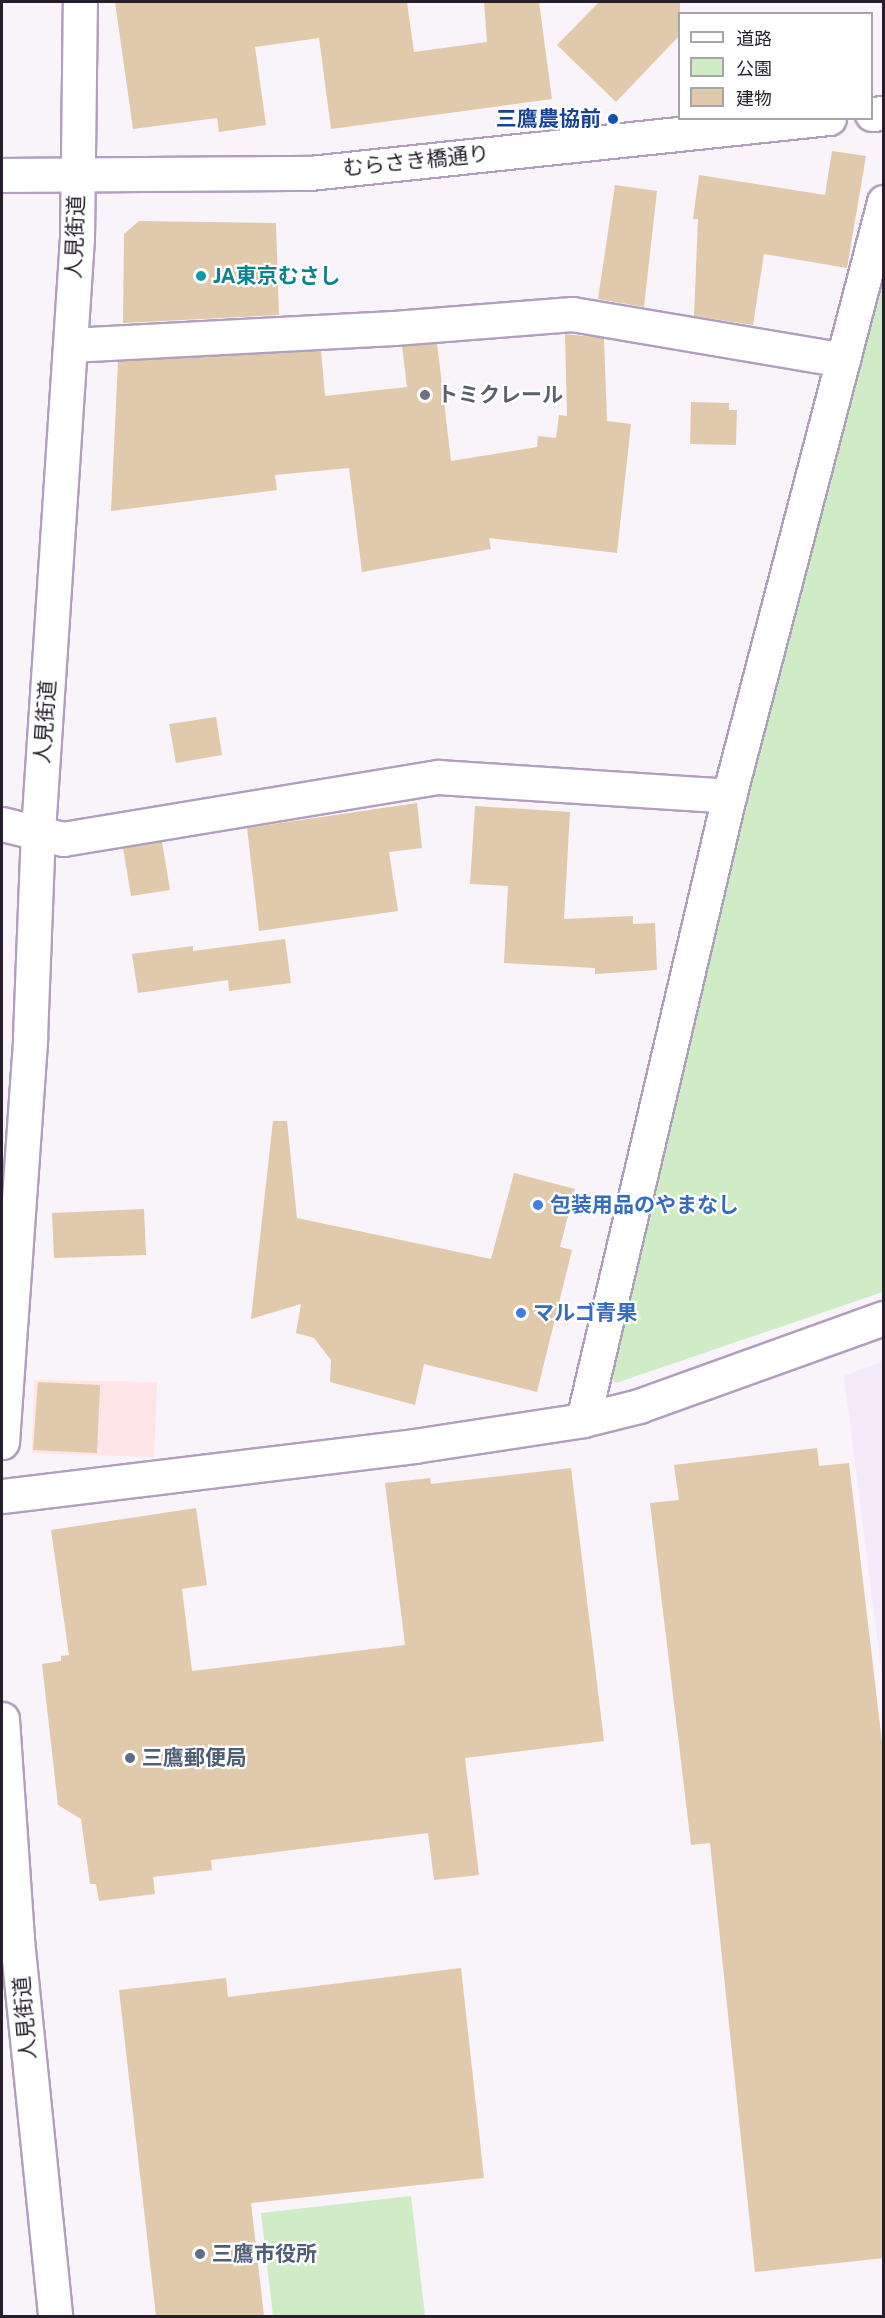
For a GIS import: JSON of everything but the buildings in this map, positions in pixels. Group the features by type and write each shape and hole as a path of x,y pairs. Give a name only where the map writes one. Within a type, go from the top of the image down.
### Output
{"street":[{"name":"人見街道","path":"2,1442 7,1315 30,1037 38,831 70,345 77,173 80,2"},
{"name":"むらさき橋通り","path":"2,175 310,173 810,120"},
{"path":"583,1420 729,796 884,202"},
{"path":"70,345 394,328 572,314 843,360"},
{"path":"2,824 63,839 439,777 729,796"},
{"path":"2,1496 414,1446 583,1420 639,1406 884,1318"},
{"name":"人見街道","path":"2,1719 17,1940 55,2316"}],"shaded area":[{"path":"883,1361 883,1684 844,1376"},
{"path":"34,1380 157,1382 154,1457 32,1453"}],"green space":[{"path":"883,246 883,1292 616,1383 602,1370"},
{"path":"411,2196 425,2316 273,2316 261,2213"}],"place":[{"name":"三鷹農協前","path":"613,119"},
{"name":"JA東京むさし","path":"201,276"},
{"name":"トミクレール","path":"425,395"},
{"name":"包装用品のやまなし","path":"538,1205"},
{"name":"マルゴ青果","path":"521,1313"},
{"name":"三鷹郵便局","path":"130,1758"},
{"name":"三鷹市役所","path":"200,2254"}]}
